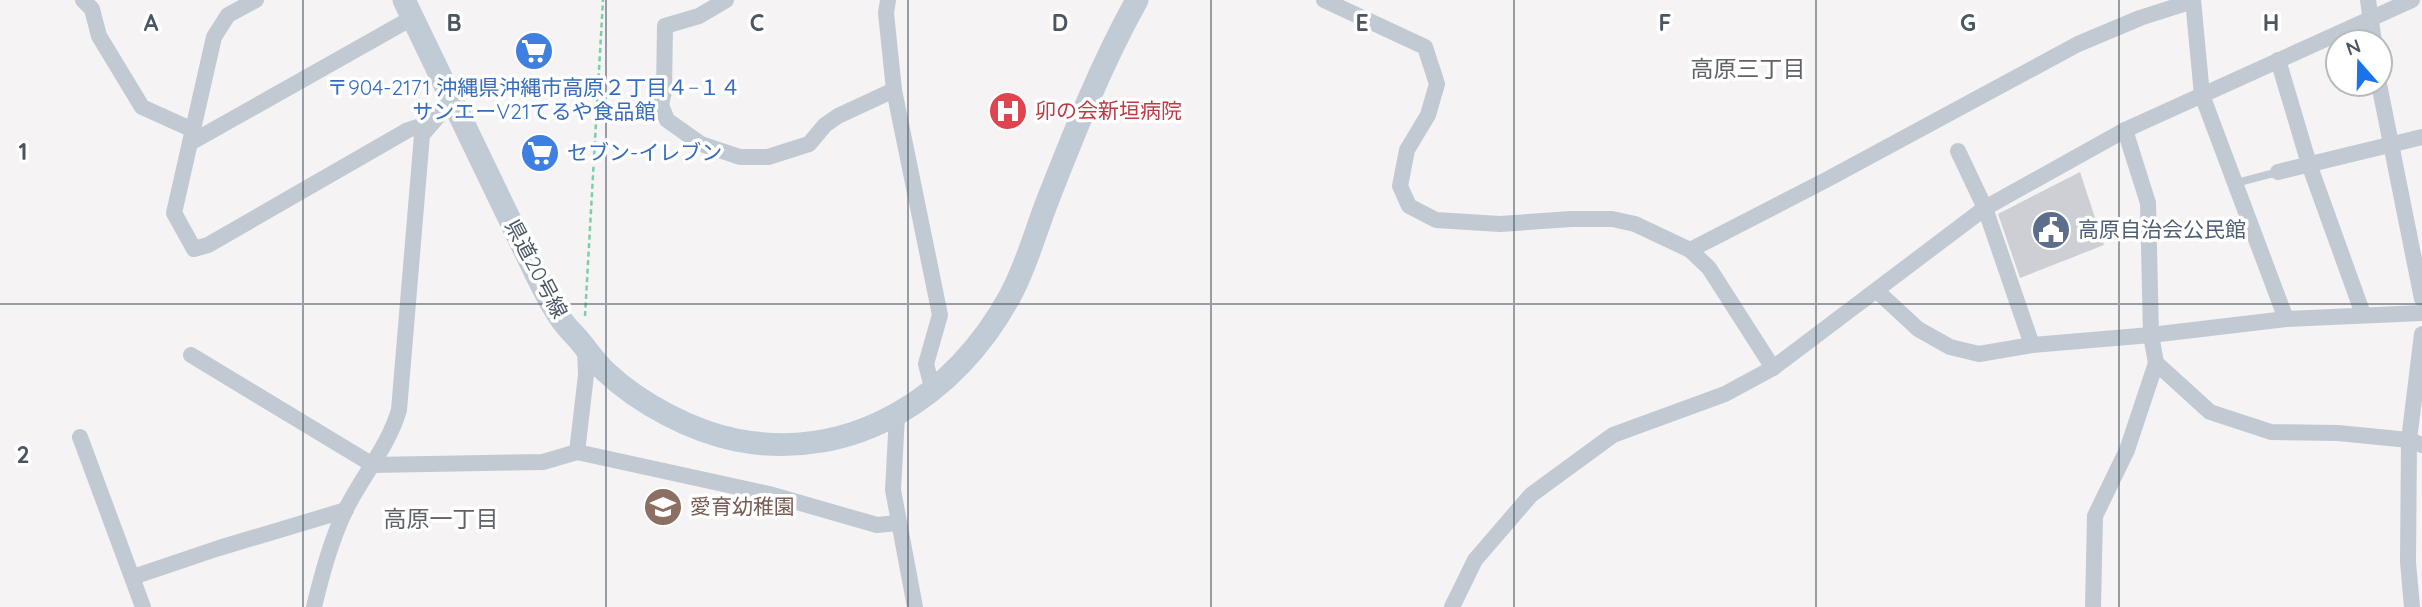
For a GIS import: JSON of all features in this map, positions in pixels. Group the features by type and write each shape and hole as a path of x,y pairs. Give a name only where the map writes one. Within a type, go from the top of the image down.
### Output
{"main road":[{"name":"県道20号線","path":"408,9 559,318 606,372 651,405 695,428 720,437 749,443 780,445 809,444 868,428 897,416 933,391 968,359 1011,295 1098,75 1137,0"}],"street":[{"path":"83,0 92,9 99,36 142,107 192,137"},
{"path":"256,0 228,15 214,37 174,213 194,249 208,245 408,130 433,122"},
{"path":"726,0 699,16 665,26 664,91 661,105 667,120 701,144 740,158 768,157 809,144 824,125 838,116 894,90"},
{"path":"888,0 886,13 894,90 940,315 926,364 933,391"},
{"path":"1324,0 1425,47 1437,84 1428,115 1407,150 1400,186 1409,206 1436,220 1448,221 1500,224 1612,219 1635,224 1690,250 1709,268 1773,368"},
{"path":"1690,250 2078,44 2140,18 2193,0 2202,95 2286,318"},
{"path":"2368,0 2373,28"},
{"path":"1452,607 1475,560 1531,495 1613,435 1726,394 1773,368 1985,208 2124,130 2412,0"},
{"path":"192,137 408,9"},
{"path":"2278,60 2309,164 2363,314"},
{"path":"2382,98 2422,299"},
{"path":"314,607 324,567 346,510 392,432 399,410 422,135 453,104"},
{"path":"2093,607 2095,516 2127,450 2156,363 2151,335 2148,203 2124,130"},
{"path":"2278,172 2422,137"},
{"path":"1958,151 1985,208 2032,345"},
{"path":"1877,291 1918,329 1950,347 1979,354 2032,345 2151,335 2286,318 2422,313"},
{"path":"2412,607 2408,562 2422,334"},
{"path":"577,453 586,375 585,347"},
{"path":"191,355 373,465 543,462 577,453 769,494 877,525 898,523"},
{"path":"2156,363 2210,412 2271,432 2338,433 2415,442"},
{"path":"897,416 893,490 915,607"},
{"path":"80,438 143,607"},
{"path":"133,578 219,548 346,510"}],"lane":[{"path":"2235,183 2278,172"}],"path":[{"path":"585,317 603,0"}],"building":[{"name":"高原自治会公民館","path":"2080,172 2104,245 2020,278 1998,214"}],"place":[{"name":"〒904-2171 沖縄県沖縄市高原２丁目４−１４ サンエーV21てるや食品館","path":"534,51"},
{"name":"卯の会新垣病院","path":"1008,111"},
{"name":"セブン-イレブン","path":"540,153"},
{"name":"高原自治会公民館","path":"2051,230"},
{"name":"愛育幼稚園","path":"663,507"}],"district":[{"name":"高原三丁目","path":"1748,69"},
{"name":"高原一丁目","path":"441,519"}]}
